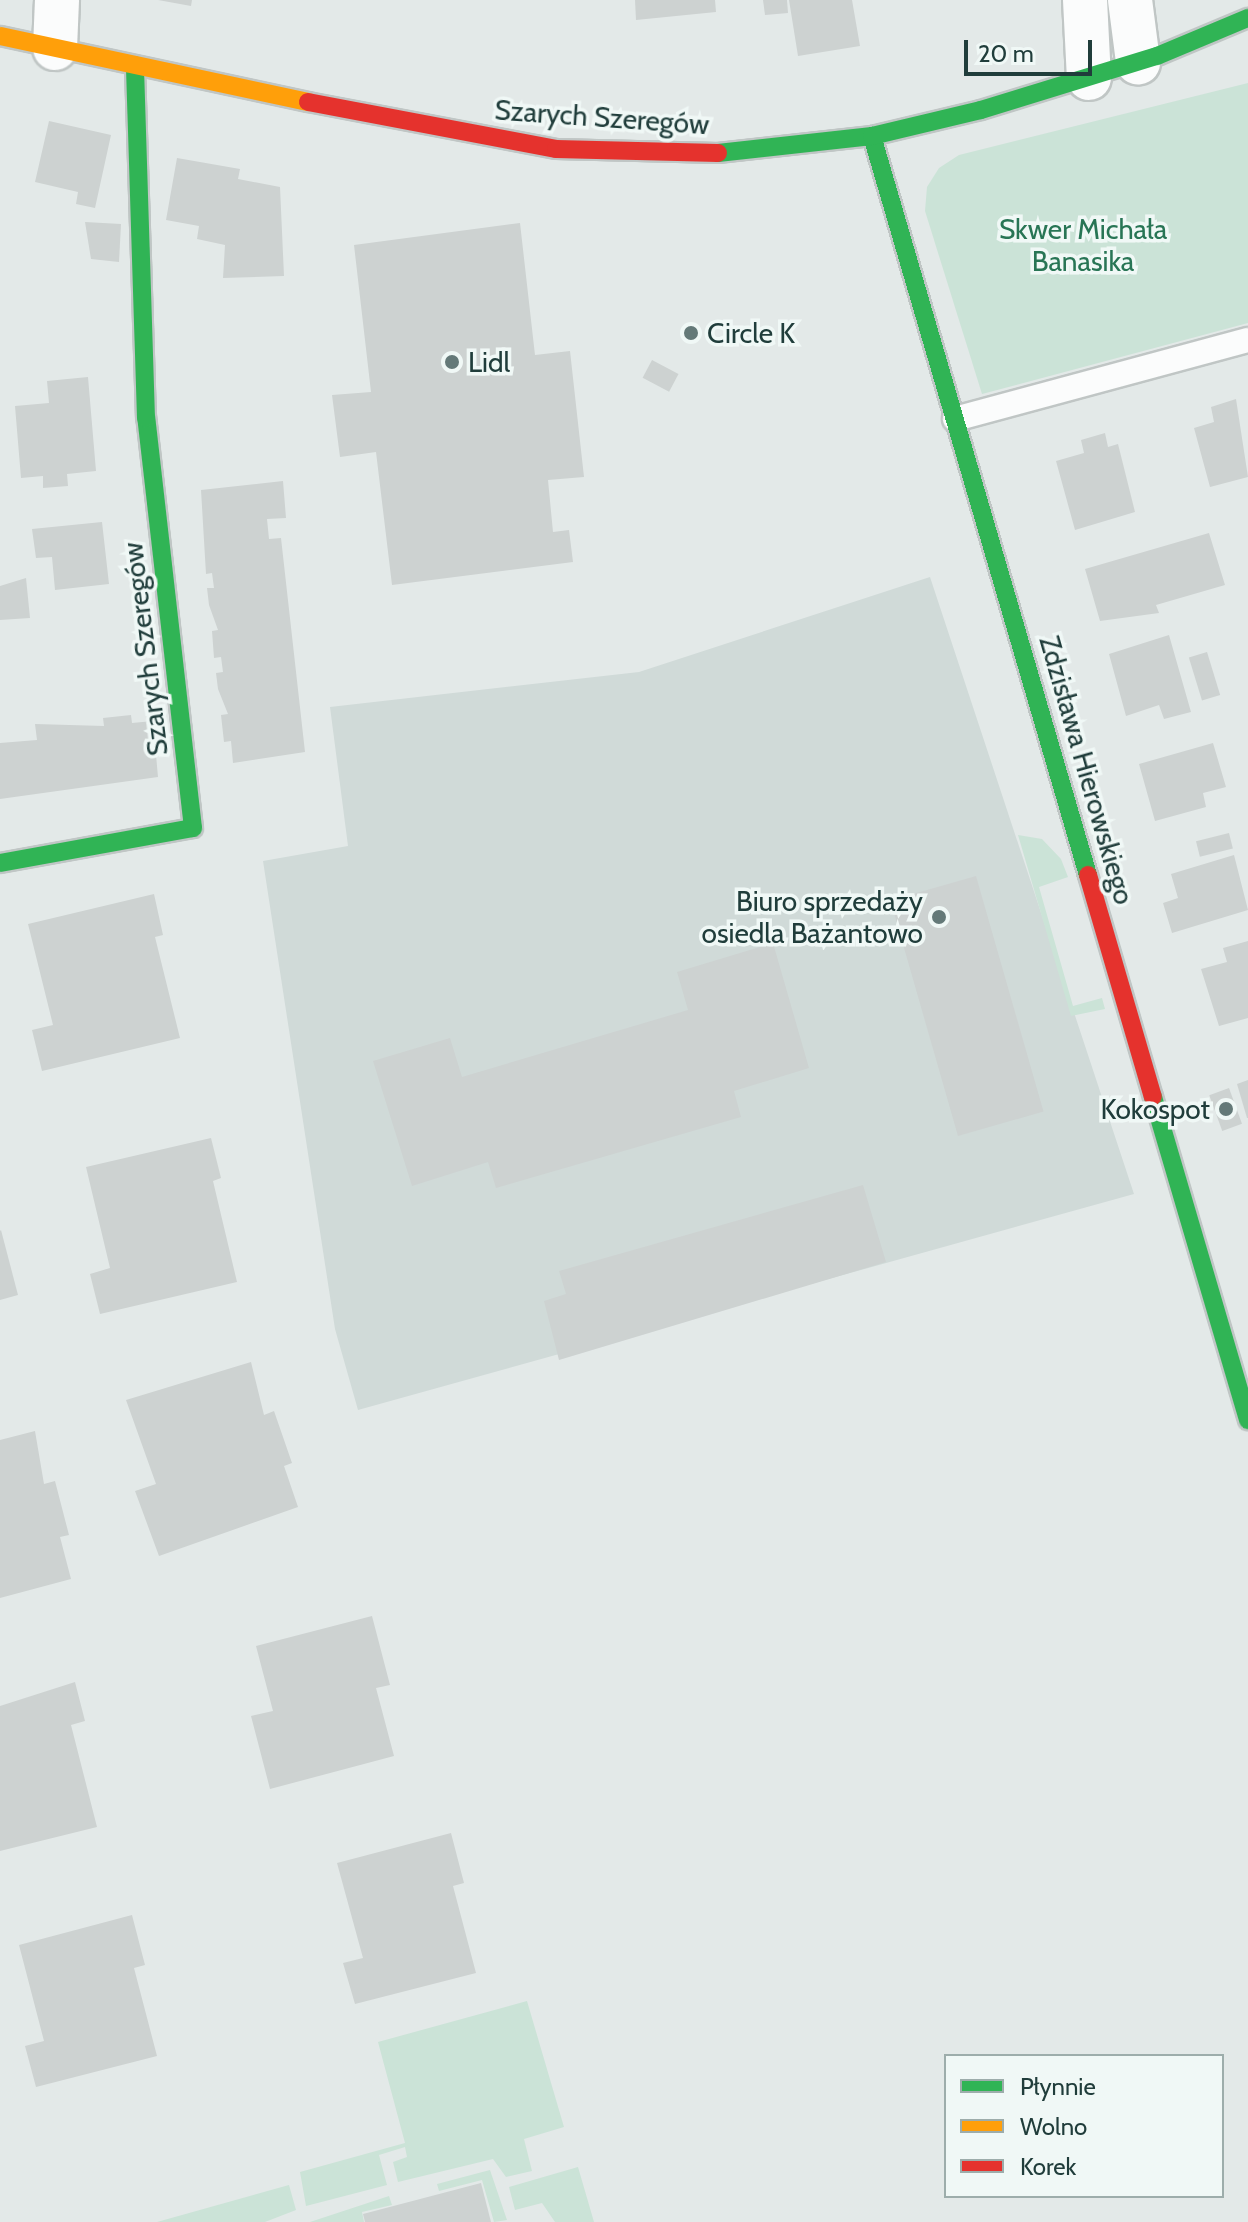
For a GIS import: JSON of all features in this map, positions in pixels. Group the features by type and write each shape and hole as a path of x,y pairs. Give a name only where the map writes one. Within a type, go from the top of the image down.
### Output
{"street":[{"path":"55,48 57,0"},
{"path":"1085,0 1089,78"},
{"path":"1130,0 1147,59"},
{"name":"Szarych Szeregów","path":"0,36 556,149 704,155 872,136 1089,78 1147,59 1248,18"},
{"name":"Szarych Szeregów","path":"1147,59 1218,52"},
{"name":"Szarych Szeregów","path":"0,863 193,828 146,418 135,65"},
{"name":"Zdzisława Hierowskiego","path":"872,136 1248,1420"}],"lane":[{"path":"955,419 1248,340"}],"shaded area":[{"path":"930,577 1134,1194 358,1410 335,1329 263,861 348,846 330,707 639,672"}],"green space":[{"name":"Skwer Michała Banasika","path":"1248,83 1248,323 982,394 925,211 927,187 939,168 959,155"},
{"path":"1018,835 1042,839 1061,859 1068,877 1039,887 1073,1006 1102,998 1105,1009 1071,1016"},
{"path":"527,2001 564,2127 524,2139 532,2171 506,2177 493,2159 398,2182 393,2162 407,2157 405,2147 379,2155 387,2185 306,2206 300,2172 405,2143 378,2042"},
{"path":"578,2167 594,2222 555,2222 542,2203 515,2210 509,2187"},
{"path":"490,2170 507,2220 494,2222 482,2180 439,2191 437,2184"},
{"path":"289,2185 296,2210 265,2222 157,2222"},
{"path":"389,2196 392,2205 362,2212 364,2222 310,2222"}],"building":[{"path":"158,0 192,0 191,6"},
{"path":"635,0 715,0 716,12 636,20"},
{"path":"763,0 787,0 788,13 765,15"},
{"path":"789,0 852,0 860,46 798,56"},
{"path":"49,121 111,135 95,208 76,204 78,192 35,182"},
{"path":"177,158 240,169 238,179 280,187 284,276 223,278 225,245 197,239 199,226 166,220"},
{"path":"85,222 121,224 119,262 91,259"},
{"path":"520,223 535,355 570,351 584,477 548,480 553,532 569,530 573,562 392,585 376,452 340,457 332,395 371,392 354,245"},
{"path":"652,360 678,374 669,392 643,378"},
{"path":"88,377 96,471 67,474 68,486 43,488 43,476 21,478 15,406 49,403 47,381"},
{"path":"1236,399 1248,477 1210,487 1194,428 1214,422 1211,407"},
{"path":"1105,433 1108,447 1118,444 1135,512 1075,530 1056,461 1084,453 1081,440"},
{"path":"283,481 286,518 267,519 269,539 281,538 305,752 233,763 231,741 224,742 221,715 228,714 218,689 216,673 223,672 221,657 214,658 212,631 218,630 209,605 207,588 214,588 212,573 206,574 201,490"},
{"path":"102,522 109,584 55,590 52,557 36,558 32,529"},
{"path":"1209,533 1225,585 1156,605 1159,613 1100,621 1085,569"},
{"path":"26,578 30,618 0,620 0,586"},
{"path":"1169,635 1191,712 1164,719 1159,705 1126,716 1109,654"},
{"path":"1207,652 1220,695 1202,701 1189,658"},
{"path":"131,715 132,723 153,721 158,777 0,799 0,743 37,740 35,724 104,726 103,718"},
{"path":"1213,743 1226,787 1203,793 1206,807 1155,821 1139,764"},
{"path":"1229,833 1233,849 1200,857 1196,841"},
{"path":"1234,855 1248,910 1172,933 1163,903 1178,898 1171,874"},
{"path":"976,876 1044,1112 958,1136 890,901"},
{"path":"154,894 163,935 155,937 180,1038 42,1071 32,1030 53,1025 28,924"},
{"path":"1248,941 1248,1018 1219,1026 1201,969 1227,962 1223,948"},
{"path":"773,943 809,1068 734,1091 741,1117 496,1188 488,1162 412,1186 373,1061 450,1038 462,1077 688,1010 677,972"},
{"path":"1248,1080 1248,1118 1247,1118 1237,1084"},
{"name":"Kokospot","path":"1229,1088 1242,1124 1222,1131 1209,1095"},
{"path":"211,1138 221,1178 213,1181 237,1282 100,1314 90,1274 110,1268 86,1167"},
{"path":"863,1185 886,1262 559,1360 544,1301 566,1294 559,1271"},
{"path":"0,1231 18,1295 0,1300"},
{"path":"251,1362 264,1415 274,1411 292,1463 284,1466 298,1507 159,1556 135,1491 156,1484 126,1400"},
{"path":"35,1431 44,1484 55,1481 69,1535 60,1537 71,1579 0,1598 0,1440"},
{"path":"372,1616 390,1685 376,1688 394,1756 270,1789 251,1716 273,1711 256,1646"},
{"path":"75,1682 85,1721 71,1725 97,1827 0,1851 0,1706"},
{"path":"451,1833 464,1883 453,1886 476,1973 355,2004 343,1963 363,1958 337,1863"},
{"path":"132,1915 145,1965 134,1968 157,2056 36,2087 25,2046 44,2041 19,1945"},
{"path":"481,2183 491,2222 365,2222 363,2214"}],"traffic: fast":[{"path":"718,153 872,136 981,110 1157,56 1248,18"},
{"path":"0,863 193,828 146,418 135,65"},
{"path":"872,136 1088,875"},
{"path":"1153,1097 1248,1420"}],"traffic: slow":[{"path":"0,36 308,102"}],"traffic: jam":[{"path":"308,102 556,149 718,153"},
{"path":"1088,875 1153,1097"}],"place":[{"name":"Circle K","path":"691,333"},
{"name":"Lidl","path":"452,362"},
{"name":"Biuro sprzedaży osiedla Bażantowo","path":"939,917"},
{"name":"Kokospot","path":"1226,1109"}]}
